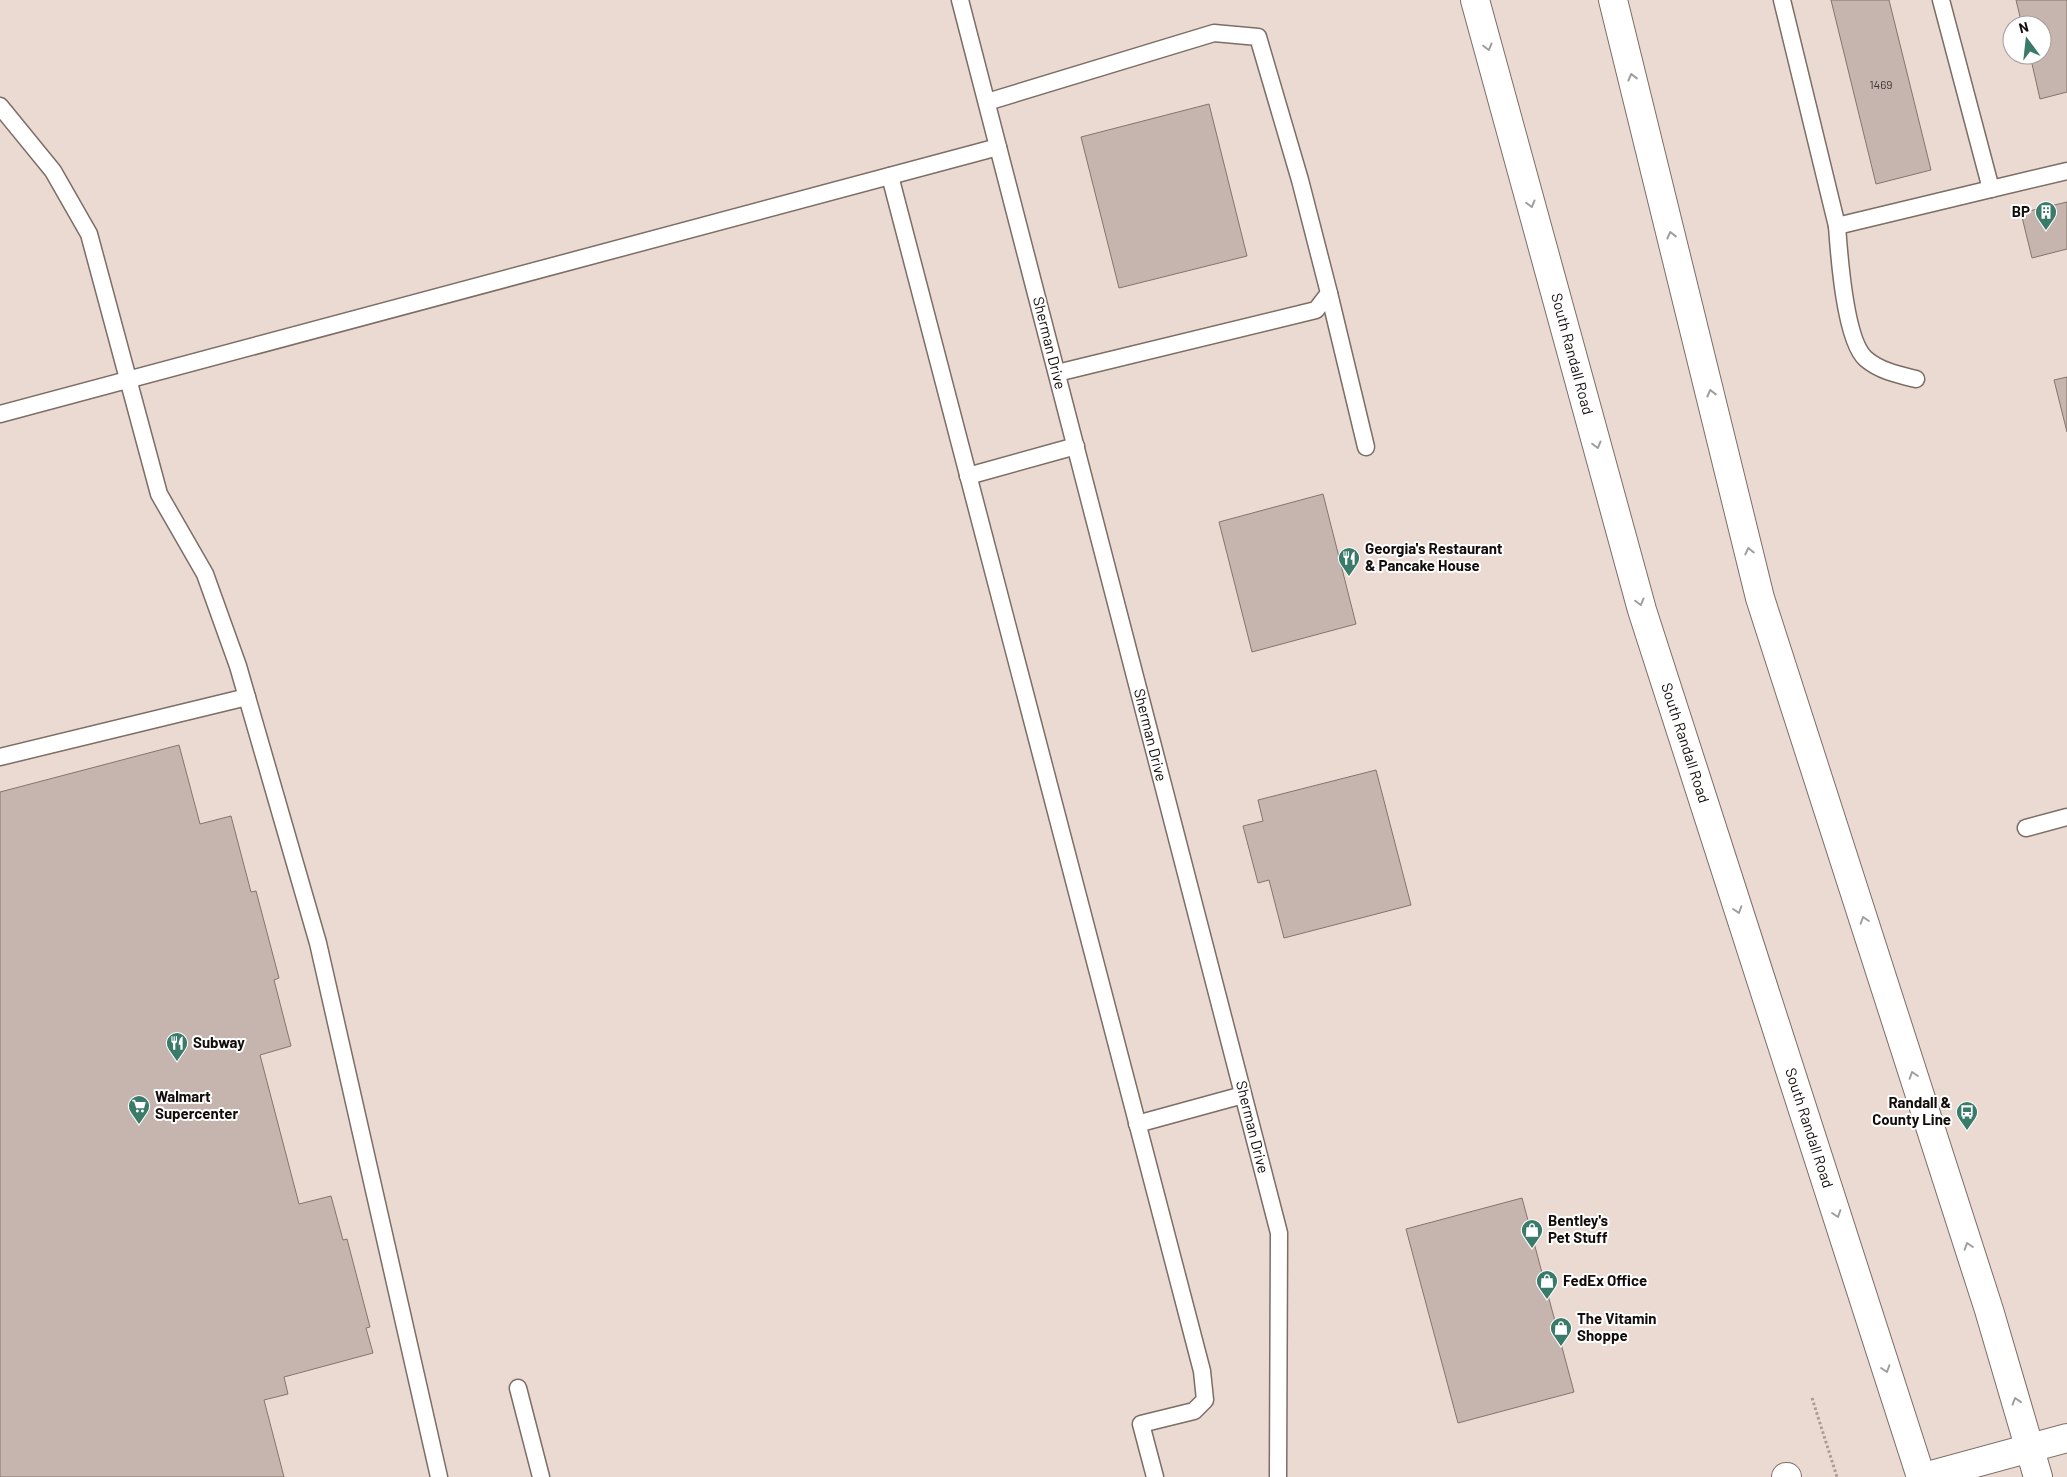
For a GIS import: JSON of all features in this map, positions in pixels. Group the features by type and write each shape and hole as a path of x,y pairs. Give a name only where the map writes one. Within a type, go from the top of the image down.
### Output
{"main road":[{"name":"South Randall Road","path":"1475,0 1642,610 1923,1477"},
{"path":"1613,0 1760,598 1983,1291 2038,1477"},
{"path":"1923,1477 2067,1438"}],"lane":[{"name":"Sherman Drive","path":"960,0 1279,1233 1278,1477"},
{"path":"1782,0 1836,226 1841,275 1854,340 1866,359 1892,374 1916,379"},
{"path":"1941,0 1991,189"},
{"path":"987,102 1214,34 1258,37 1300,180 1366,447"},
{"path":"0,106 53,171 89,234 158,494 204,574 247,697 318,943 438,1477"},
{"path":"0,414 998,146"},
{"path":"1836,226 2067,171"},
{"path":"890,176 1205,1389 1205,1400 1194,1411 1141,1424 1155,1477"},
{"path":"1057,373 1316,310 1329,293"},
{"path":"968,476 1076,446"},
{"path":"0,757 247,697"},
{"path":"2026,828 2067,817"},
{"path":"1137,1124 1244,1095"},
{"path":"518,1388 541,1477"}],"path":[{"path":"1812,1398 1838,1477"}],"building":[{"path":"1831,0 1889,0 1931,170 1876,184"},
{"path":"2016,0 2067,0 2067,92 2040,99 2032,65 2052,65 2052,15 2020,15"},
{"path":"1209,104 1247,256 1119,288 1081,137"},
{"name":"BP","path":"2067,202 2067,249 2032,258 2021,213"},
{"path":"2067,377 2067,432 2054,380"},
{"path":"1323,494 1356,624 1252,652 1219,522"},
{"name":"Walmart Supercenter","path":"179,745 200,824 231,816 251,892 256,891 279,978 274,980 291,1046 260,1055 299,1204 331,1196 343,1240 347,1239 370,1327 366,1328 373,1353 284,1377 288,1394 264,1400 284,1477 0,1477 0,792"},
{"path":"1376,770 1411,905 1284,938 1269,880 1258,883 1243,826 1263,821 1258,800"},
{"path":"1522,1198 1574,1392 1458,1423 1406,1229"}],"place":[{"name":"BP","path":"2046,231"},
{"name":"Georgia's Restaurant & Pancake House","path":"1349,577"},
{"name":"Subway","path":"177,1062"},
{"name":"Walmart Supercenter","path":"139,1125"},
{"name":"Randall & County Line","path":"1967,1131"},
{"name":"Bentley's Pet Stuff","path":"1532,1249"},
{"name":"FedEx Office","path":"1547,1300"},
{"name":"The Vitamin Shoppe","path":"1561,1347"}]}
